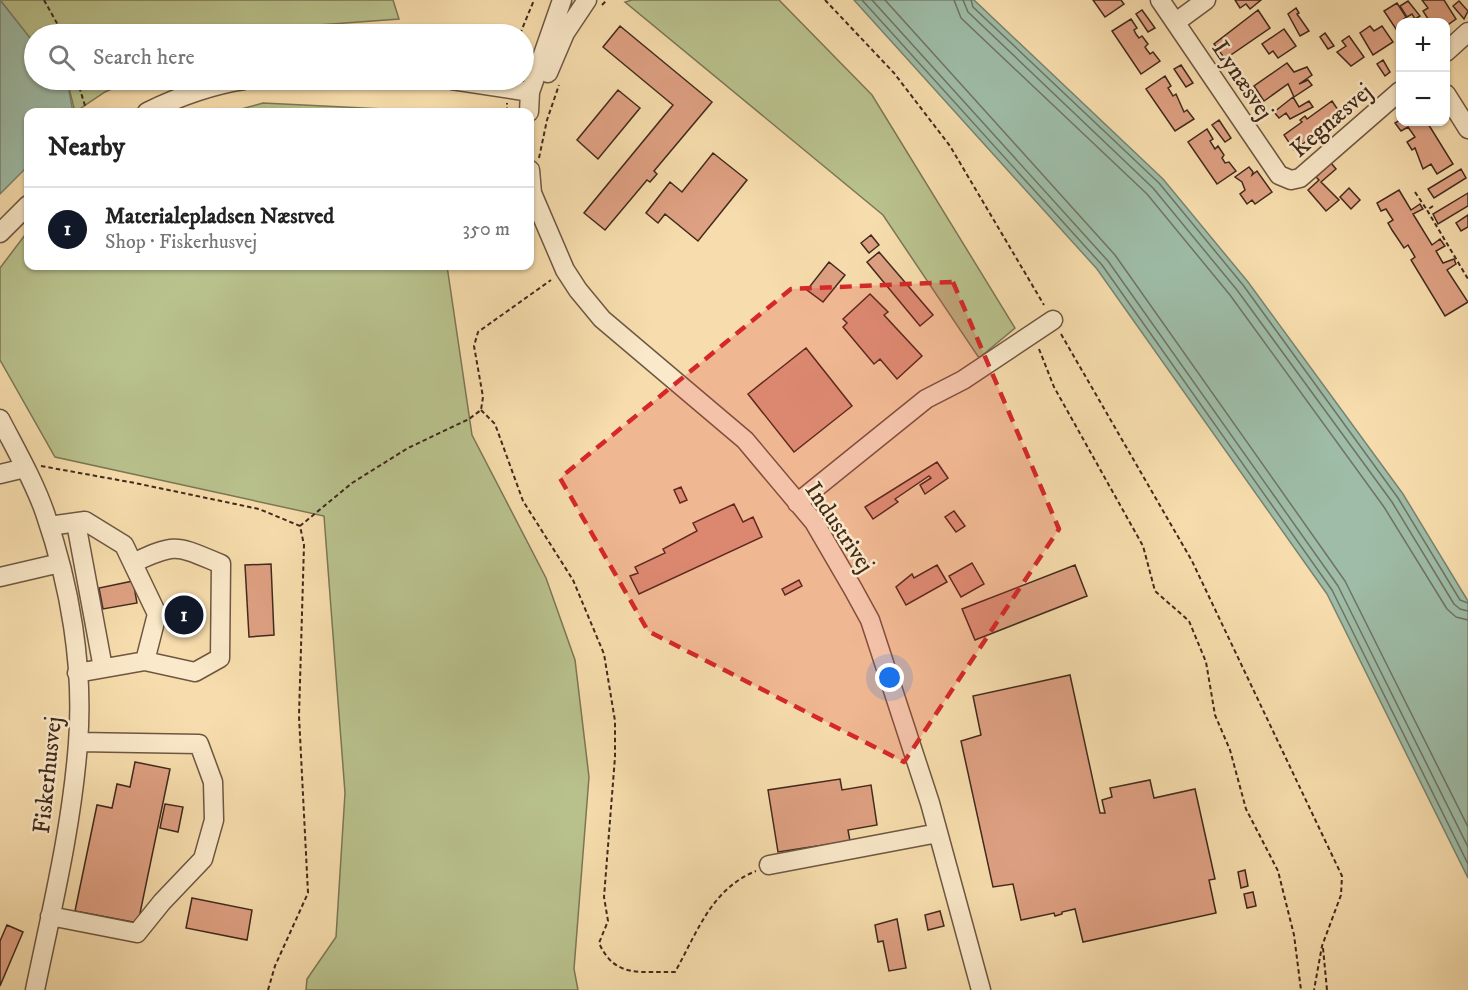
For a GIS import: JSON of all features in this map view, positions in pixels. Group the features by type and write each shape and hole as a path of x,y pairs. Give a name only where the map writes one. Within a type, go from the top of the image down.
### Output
{"street":[{"path":"534,80 562,0"},
{"path":"534,88 548,73 566,33 587,0"},
{"name":"Lynæsvej","path":"1160,0 1279,175 1291,180"},
{"path":"1176,22 1206,0"},
{"path":"1450,48 1468,32"},
{"path":"155,108 203,90"},
{"path":"517,90 530,92 529,108"},
{"name":"Kegnæsvej","path":"1291,180 1300,178 1396,95"},
{"path":"1450,100 1468,129"},
{"name":"Industrivej","path":"534,198 565,270 578,290 602,319 745,440 814,522 870,620 938,833 981,990"},
{"path":"0,233 24,209"},
{"path":"797,503 926,399 963,380 1034,330 1053,320"},
{"name":"Fiskerhusvej","path":"0,419 25,468 49,526 60,563 72,621 77,673 78,742 68,827 35,990"},
{"path":"0,474 25,468"},
{"path":"49,526 85,521 124,545 157,614 145,661"},
{"path":"76,523 103,668"},
{"path":"77,673 145,661 195,672 220,658 221,564 182,548 163,549 133,563"},
{"path":"0,577 60,563"},
{"path":"50,916 137,933 162,902 203,860 214,820 213,782 199,744 78,742"},
{"path":"769,865 938,833"}],"path":[{"path":"44,0 57,24"},
{"path":"524,24 534,0"},
{"path":"825,0 894,73 950,146 1192,561 1342,876 1341,895 1322,945 1314,990"},
{"path":"534,166 563,75"},
{"path":"80,90 86,108"},
{"path":"1415,192 1468,279"},
{"path":"1426,210 1433,206"},
{"path":"300,526 352,483 408,447 469,419 481,410 483,397 474,345 478,332 542,287"},
{"path":"1034,330 1046,370 1143,546 1155,591 1189,621 1202,652 1215,715 1230,750 1245,809 1278,871 1294,935 1301,990"},
{"path":"481,410 495,424 523,501 573,580 604,654 615,721 615,757 604,897 608,921 599,943 604,955 613,966 629,970 675,972 700,921 720,895 741,877 769,865"},
{"path":"25,468 45,466 147,485 260,509 300,526"},
{"path":"268,990 275,966 308,893 299,716 304,545 300,526"},
{"path":"1322,945 1327,990"}],"highlighted area":[{"path":"953,282 1059,529 904,762 648,631 560,478 791,289"}],"green space":[{"path":"0,0 393,0 399,19 332,24 24,24 24,30"},
{"path":"632,0 779,0 872,95 1015,328 979,358 883,215 625,2"},
{"path":"70,90 110,90 81,108 74,108"},
{"path":"263,103 364,108 245,108"},
{"path":"24,236 24,270 448,270 472,435 546,578 575,660 589,777 574,969 578,990 306,990 307,979 336,937 345,793 324,516 55,457 0,360 0,268"}],"water":[{"path":"0,0 24,30 24,90 69,90 72,108 24,108 24,170 0,194"},
{"path":"854,0 974,0 1163,179 1248,282 1403,494 1468,601 1468,878 1327,594 1097,269"}],"building":[{"path":"1093,0 1121,0 1124,4 1105,17"},
{"path":"1235,0 1261,0 1250,9 1246,4 1240,8"},
{"path":"1422,0 1444,0 1456,19 1450,23 1450,18 1427,18 1423,11 1428,8"},
{"path":"1408,1 1420,16 1414,18 1412,14 1407,17 1400,6"},
{"path":"1459,1 1468,11 1464,19 1453,6"},
{"path":"1397,3 1406,17 1396,18 1396,29 1384,11"},
{"path":"1296,8 1299,13 1297,14 1309,31 1300,36 1288,14"},
{"path":"1142,10 1155,28 1148,32 1136,14"},
{"path":"1258,10 1270,28 1225,59 1214,44"},
{"path":"1131,19 1137,28 1134,30 1136,34 1139,38 1142,36 1148,44 1145,47 1147,50 1150,54 1153,52 1160,61 1141,74 1112,31"},
{"path":"620,26 712,102 654,171 657,174 650,182 647,180 605,230 584,213 673,105 603,47"},
{"path":"1370,26 1374,31 1382,26 1393,42 1373,55 1360,33"},
{"path":"1284,29 1296,46 1278,58 1273,51 1269,54 1262,44"},
{"path":"1325,33 1334,46 1328,49 1320,37"},
{"path":"1349,36 1364,57 1351,66 1337,52 1346,46 1342,41"},
{"path":"1383,60 1390,72 1385,76 1377,64"},
{"path":"1287,63 1294,72 1307,67 1312,75 1299,84 1308,80 1312,85 1294,97 1288,84 1264,101 1254,86"},
{"path":"1181,65 1193,83 1186,87 1174,69"},
{"path":"1165,76 1171,86 1168,88 1173,96 1176,94 1184,112 1187,110 1194,119 1175,131 1146,89"},
{"path":"618,90 640,108 598,159 577,140"},
{"path":"1293,97 1299,107 1309,101 1313,107 1290,119 1286,113 1279,118 1274,112"},
{"path":"1332,101 1342,116 1294,150 1284,135 1302,122 1300,120 1305,116 1307,119"},
{"path":"1219,120 1231,138 1225,142 1212,125"},
{"path":"1397,126 1429,126 1453,164 1437,174 1431,164 1423,169 1415,148 1412,150 1407,142 1415,137 1408,127 1401,131"},
{"path":"1207,129 1213,139 1210,141 1215,149 1218,146 1224,155 1222,158 1225,163 1229,162 1236,171 1217,184 1188,142"},
{"path":"713,153 747,180 698,241 665,214 658,223 646,213 670,182 682,192"},
{"path":"1331,163 1336,169 1321,182 1339,200 1326,211 1308,190 1319,180 1316,177"},
{"path":"1249,167 1253,172 1252,175 1257,171 1272,192 1255,204 1252,200 1247,204 1240,194 1245,190 1242,182 1235,177"},
{"path":"1461,169 1466,178 1434,198 1428,189"},
{"path":"1349,188 1360,200 1351,209 1340,197"},
{"path":"1399,190 1411,210 1420,204 1423,209 1413,214 1432,245 1440,239 1445,246 1436,251 1443,263 1454,259 1456,264 1447,270 1468,302 1445,316 1411,260 1415,257 1408,245 1404,248 1388,223 1393,220 1386,209 1381,211 1377,203"},
{"path":"1468,193 1468,206 1438,224 1433,214"},
{"path":"1468,215 1468,227 1461,231 1456,223"},
{"path":"871,235 879,245 869,253 861,243"},
{"path":"879,252 933,315 920,326 867,262"},
{"path":"829,262 845,275 823,302 807,290"},
{"path":"870,294 888,312 884,315 922,356 897,379 880,359 874,364 843,327 847,323 843,319"},
{"path":"806,348 852,406 794,452 748,394"},
{"path":"937,462 948,478 925,494 920,485 931,478 929,476 895,499 898,502 873,519 865,507"},
{"path":"681,487 687,500 680,503 674,490"},
{"path":"734,504 743,522 753,517 762,537 639,594 630,576 638,573 635,567 665,553 663,549 697,531 693,523"},
{"path":"954,511 965,526 956,532 945,517"},
{"path":"972,563 984,584 961,597 949,576"},
{"path":"271,564 274,635 249,637 245,565"},
{"path":"937,565 947,582 906,605 896,587 912,574 914,578"},
{"path":"1075,565 1087,596 975,640 962,609"},
{"path":"799,580 802,586 785,595 782,589"},
{"path":"133,581 137,603 103,609 99,588"},
{"path":"1070,675 1100,813 1105,813 1102,800 1112,797 1110,788 1150,780 1154,798 1195,789 1215,879 1209,880 1216,913 1083,942 1075,909 1055,916 1054,913 1021,920 1013,884 993,887 961,741 981,735 973,696"},
{"path":"135,762 170,769 138,923 75,911 97,805 112,808 117,784 130,787"},
{"path":"840,779 842,790 871,785 877,825 848,830 850,841 778,852 768,790"},
{"path":"165,804 183,807 178,832 160,828"},
{"path":"1245,870 1248,886 1241,888 1238,872"},
{"path":"1253,892 1256,906 1247,908 1244,894"},
{"path":"192,898 252,910 247,940 186,928"},
{"path":"940,911 944,926 928,930 925,915"},
{"path":"897,919 906,968 889,971 883,941 878,942 875,925"},
{"path":"7,925 23,932 0,986 0,941"}],"place":[{"name":"Materialepladsen Næstved","path":"184,615"}]}
